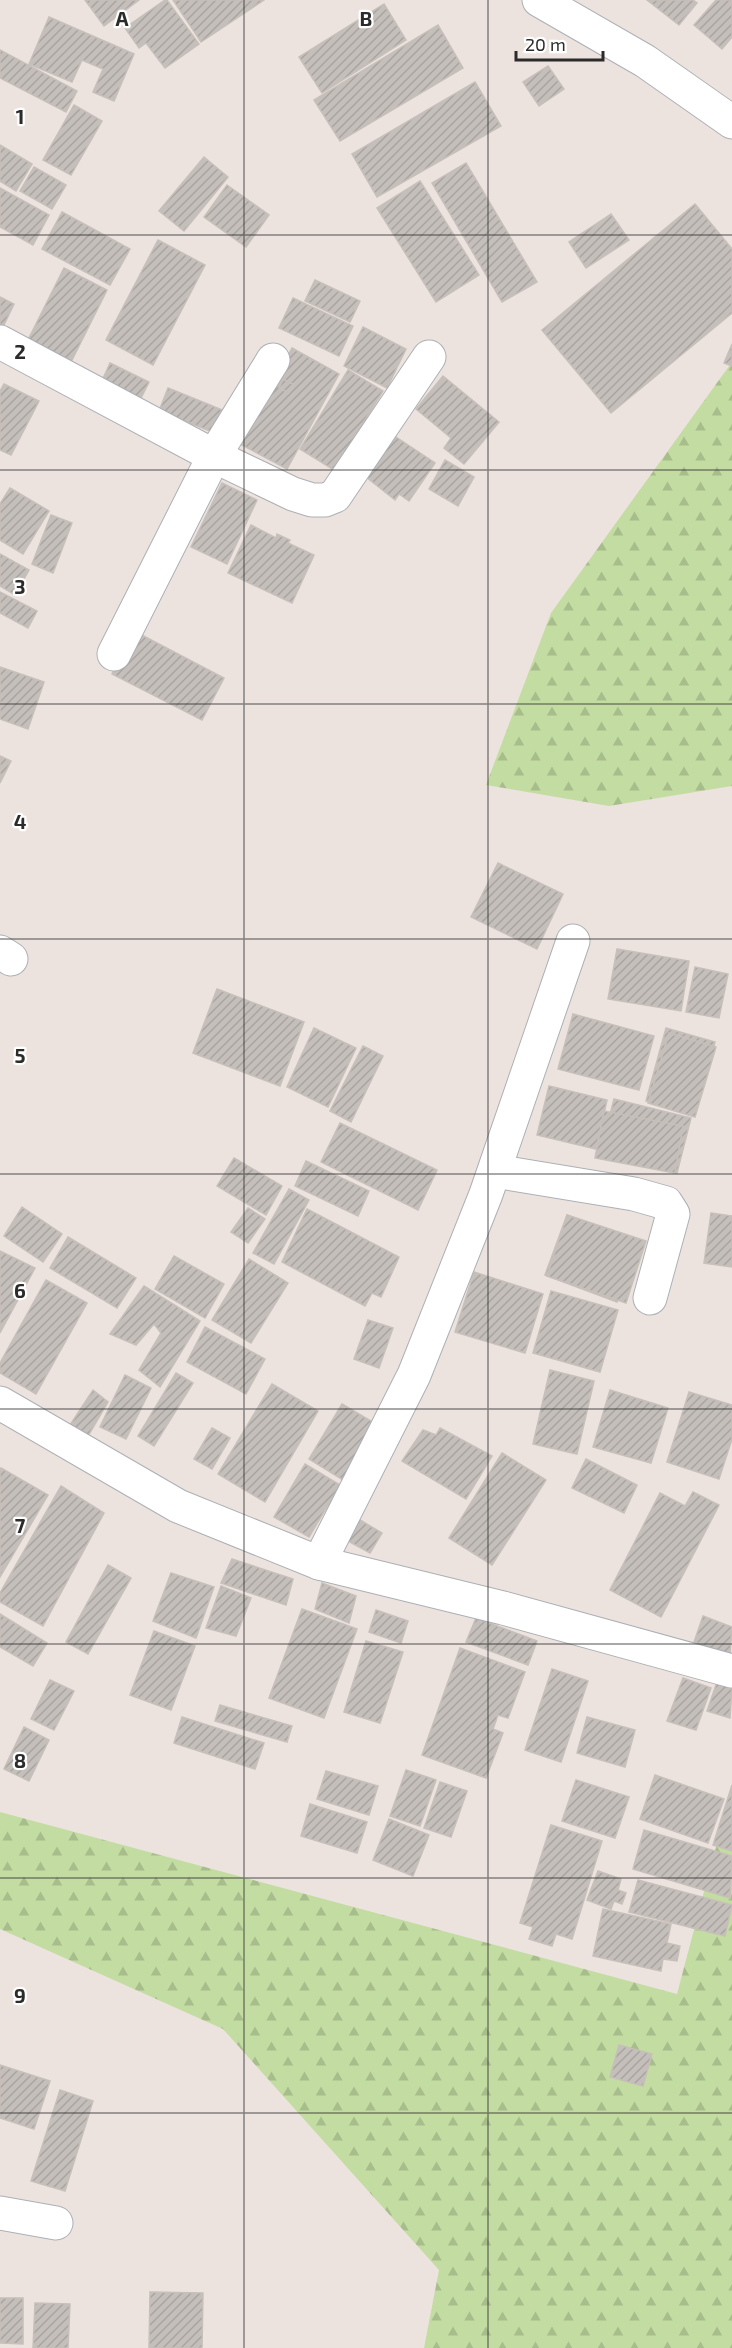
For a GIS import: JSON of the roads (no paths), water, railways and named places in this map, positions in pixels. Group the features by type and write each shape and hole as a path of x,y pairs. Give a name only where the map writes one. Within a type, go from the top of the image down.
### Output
{"street":[{"path":"538,0 645,61 732,122"},
{"path":"0,342 214,456 293,494 325,500 335,495 429,357"},
{"path":"114,654 214,456 273,360"},
{"path":"319,1563 414,1375 495,1171 573,941"},
{"path":"495,1171 634,1194 666,1203 673,1214 650,1298"},
{"path":"0,1403 178,1506 319,1563 502,1608 732,1671"},
{"path":"0,2213 56,2223"}]}
